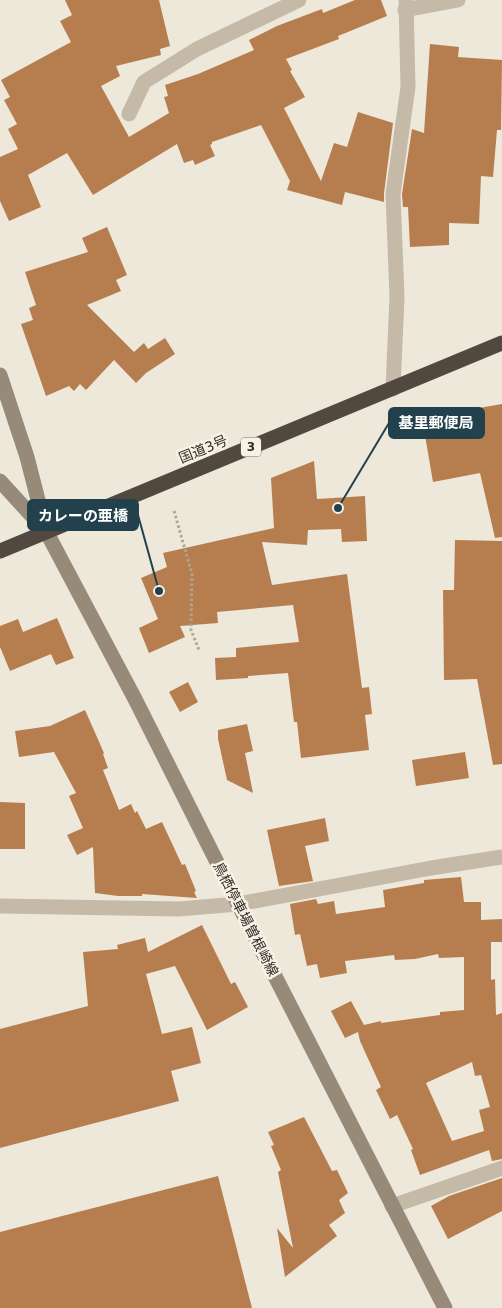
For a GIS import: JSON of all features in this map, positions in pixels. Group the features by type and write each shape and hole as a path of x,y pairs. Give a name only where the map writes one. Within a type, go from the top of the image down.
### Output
{"highway":[{"name":"国道3号","path":"0,551 502,343"}],"main road":[{"path":"0,375 27,457 46,531"},
{"path":"0,481 46,531"},
{"name":"鳥栖停車場曽根崎線","path":"46,531 135,699 445,1308"}],"street":[{"path":"130,114 144,82 197,49 299,0"},
{"path":"393,389 397,297 393,194 408,87 405,5 458,0"},
{"path":"0,906 179,909 238,904 431,868 502,857"},
{"path":"392,1206 502,1168"}],"path":[{"path":"174,511 192,574 190,630 198,650"}],"building":[{"path":"65,0 159,0 170,46 160,49 161,55 116,66 120,76 101,86 129,137 169,113 164,97 168,96 165,85 198,74 254,50 249,40 277,26 322,9 323,13 355,0 381,0 387,16 338,36 339,39 286,59 292,70 290,71 305,97 284,108 321,181 334,143 347,147 358,112 393,123 384,202 345,192 342,205 287,190 290,181 261,125 212,142 210,145 215,156 195,165 193,160 184,163 177,144 93,195 67,153 28,175 41,207 9,221 0,201 0,157 18,149 8,129 17,124 4,100 10,97 1,80 71,42 60,21 72,15"},
{"path":"430,44 459,47 458,57 502,60 501,130 497,130 493,177 481,176 479,224 449,223 449,245 410,247 408,207 403,207 402,194 412,129 424,133"},
{"path":"107,227 127,275 116,280 121,291 87,305 134,352 144,343 148,349 165,338 175,354 146,373 136,383 114,360 86,390 80,384 74,391 69,386 46,396 21,324 33,320 29,308 36,305 25,272 88,252 82,238"},
{"path":"502,404 502,537 495,538 480,473 433,482 422,418"},
{"path":"314,461 317,499 365,496 367,541 342,542 341,529 308,530 307,545 262,542 272,585 347,574 362,688 369,687 372,714 365,715 369,750 301,758 288,673 216,680 215,658 236,657 236,648 299,642 293,605 217,612 218,623 180,626 185,637 149,653 139,628 158,619 141,578 167,567 163,553 274,528 271,478"},
{"path":"455,540 502,541 502,764 493,765 477,679 444,680 443,590 454,590"},
{"path":"57,618 74,658 56,665 51,654 10,671 0,647 0,626 18,619 23,632"},
{"path":"188,682 198,702 180,712 169,692"},
{"path":"85,710 104,753 108,768 103,770 119,810 131,804 135,813 137,811 146,829 162,822 182,865 185,864 197,898 142,894 142,896 118,896 95,893 93,847 77,855 67,835 83,828 69,796 76,793 54,752 19,757 15,731 50,726"},
{"path":"247,724 253,751 245,753 253,793 227,780 218,739 218,730"},
{"path":"465,752 469,778 416,786 412,760"},
{"path":"0,802 25,803 25,849 0,849"},
{"path":"325,818 329,841 305,846 313,881 279,886 267,830"},
{"path":"461,877 464,902 481,902 481,920 502,919 502,942 491,942 491,980 495,979 496,1015 502,1013 502,1159 492,1161 489,1150 420,1175 411,1150 413,1149 397,1115 390,1119 376,1090 381,1087 360,1041 358,1032 345,1038 331,1011 351,1001 364,1025 381,1021 381,1023 440,1015 440,1012 464,1010 464,957 439,958 438,954 415,959 395,960 394,955 345,961 347,973 320,978 317,964 307,966 300,934 295,935 290,904 316,899 318,904 334,901 336,914 385,907 383,890 424,883 424,880","holes":["472,1062 475,1076 481,1075 490,1107 479,1110 484,1131 452,1141 426,1083"]},
{"path":"202,925 231,984 235,982 248,1007 207,1030 175,966 146,974 162,1034 192,1027 201,1063 171,1071 179,1101 0,1148 0,1029 88,1006 83,952 118,949 117,945 145,938 148,952"},
{"path":"304,1117 332,1171 337,1170 348,1193 339,1200 345,1213 329,1225 337,1236 285,1277 277,1228 293,1248 278,1172 281,1170 271,1146 274,1145 268,1132"},
{"path":"218,1176 252,1308 0,1308 0,1232"},
{"path":"502,1178 502,1211 448,1239 431,1206 449,1196"}],"place":[{"name":"基里郵便局","path":"338,508"},
{"name":"カレーの亜橋","path":"159,591"}]}
